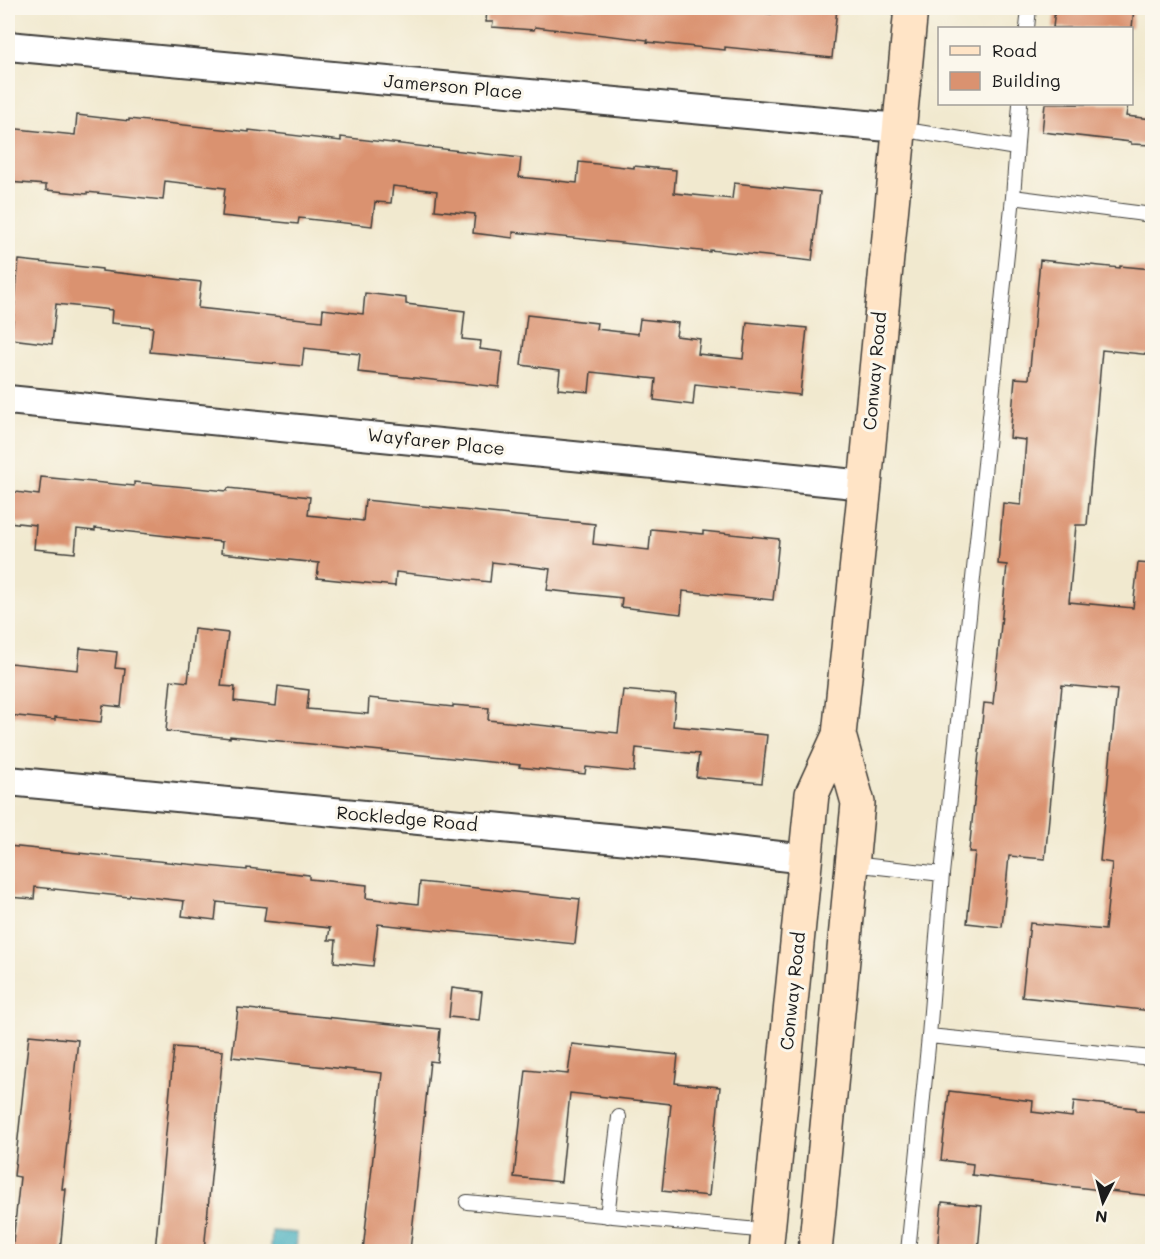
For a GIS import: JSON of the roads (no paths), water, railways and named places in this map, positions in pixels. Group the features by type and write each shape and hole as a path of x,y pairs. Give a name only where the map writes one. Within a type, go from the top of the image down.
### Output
{"main road":[{"name":"Conway Road","path":"767,1241 812,794 839,735 910,8"},
{"name":"Conway Road","path":"815,1251 858,803 839,735"}],"street":[{"name":"Jamerson Place","path":"8,46 898,128"},
{"name":"Wayfarer Place","path":"8,399 865,485"},
{"name":"Rockledge Road","path":"8,781 692,846 806,859"}],"lane":[{"path":"1027,27 1029,8"},
{"path":"908,1251 942,874 1013,197 1020,105"},
{"path":"898,128 1016,148"},
{"path":"1013,197 1152,214"},
{"path":"852,864 942,874"},
{"path":"929,1036 1152,1058"},
{"path":"607,1216 619,1117"},
{"path":"467,1202 607,1216 767,1241"}],"water":[{"path":"272,1231 297,1233 296,1251 271,1251"}]}
